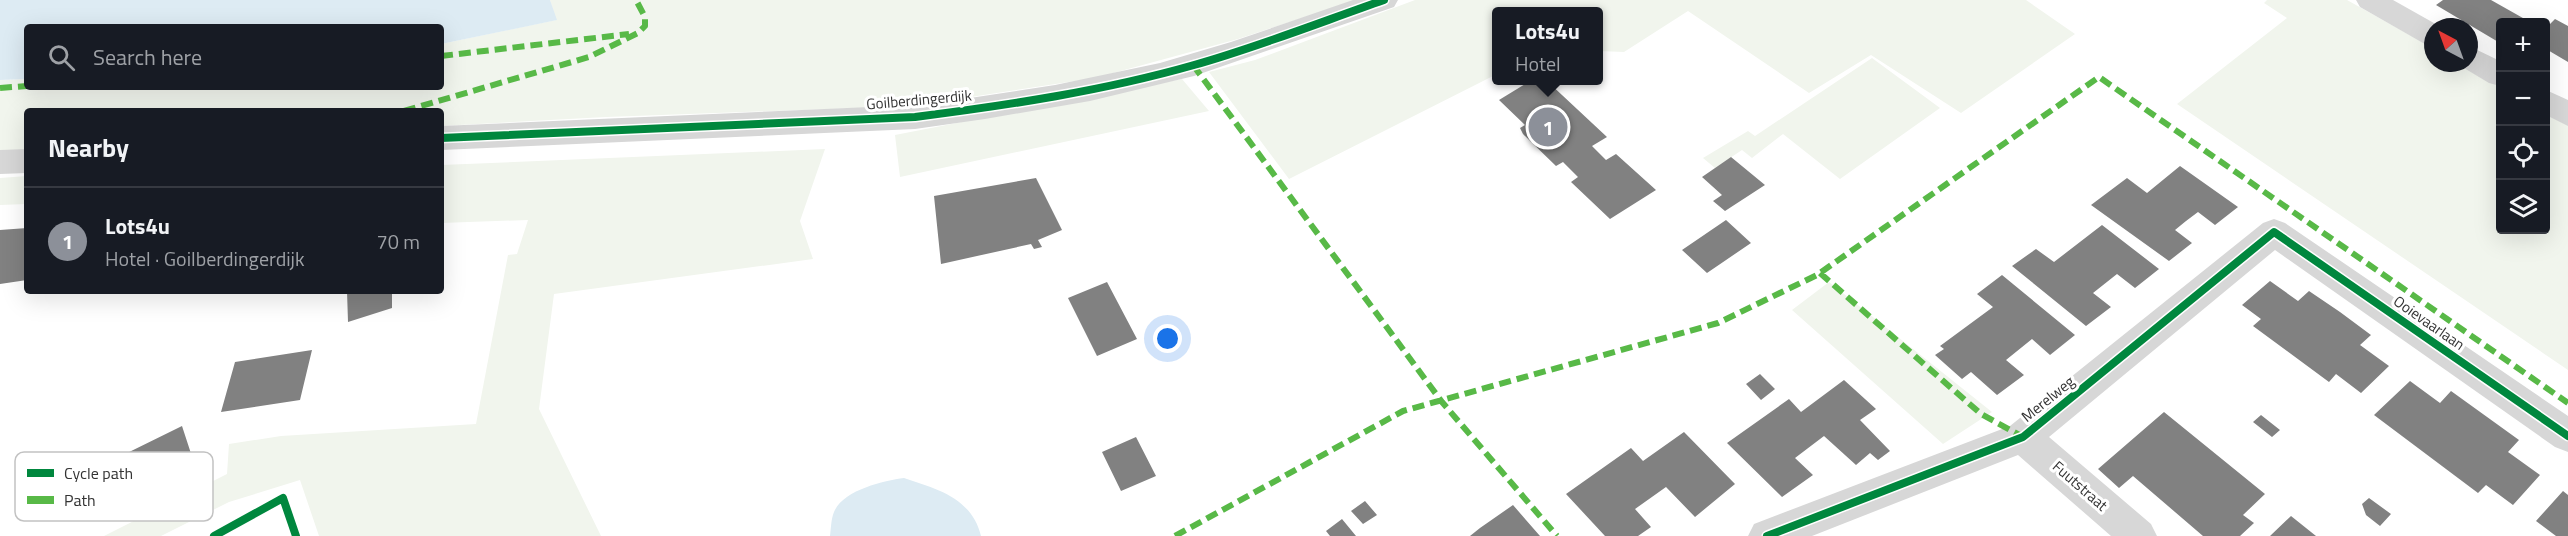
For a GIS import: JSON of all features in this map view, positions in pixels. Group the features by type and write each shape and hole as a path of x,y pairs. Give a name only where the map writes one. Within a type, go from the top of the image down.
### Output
{"street":[{"name":"Goilberdingerdijk","path":"444,138 915,117 989,107 1099,87 1193,65 1384,0"},
{"path":"2370,0 2424,31"},
{"path":"2478,62 2496,73"},
{"path":"2550,103 2568,114"},
{"path":"0,162 24,161"},
{"name":"Ooievaarlaan","path":"2274,232 2568,436"},
{"name":"Merelweg","path":"1767,536 2023,437 2274,232"},
{"name":"Fuutstraat","path":"2023,437 2138,536"}],"shaded area":[{"path":"0,0 550,0 557,20 444,43 444,24 24,24 24,79 0,80"},
{"path":"550,0 1356,0 1238,39 1095,78 912,106 606,117 444,126 444,108 24,108 24,151 0,153 0,80 24,79 24,90 444,90 444,43 556,20"},
{"path":"1415,0 2026,0 2075,34 1961,113 1871,55 1809,93 1688,11 1624,52 1603,51 1603,7 1492,7 1492,77 1289,179 1209,72 1255,60"},
{"path":"2267,0 2347,0 2424,43 2424,72 2474,72 2496,85 2496,234 2550,234 2550,114 2568,125 2568,370 2177,104 2287,18 2264,3"},
{"path":"1872,58 1940,108 1840,179 1783,134 1752,158 1742,150 1715,168 1703,158 1748,131 1755,136"},
{"path":"1182,79 1209,111 900,177 895,135"},
{"path":"825,149 800,221 813,259 554,294 539,409 601,536 319,536 300,480 229,502 213,510 213,481 227,474 229,444 281,436 476,424 508,255 517,254 528,220 444,223 444,165"},
{"path":"24,176 24,204 0,205 0,178"},
{"path":"1829,282 1992,412 1943,444 1792,310"},
{"path":"904,478 940,491 961,504 970,512 981,536 830,536 834,512 846,498 875,484"},
{"path":"134,521 191,521 161,536 104,536"}],"building":[{"path":"2443,0 2491,0 2523,18 2496,18 2496,41 2478,30 2478,18 2458,18 2436,5"},
{"path":"2555,19 2568,26 2568,62 2550,51 2550,24"},
{"path":"1523,85 1551,85 1607,137 1592,146 1606,160 1616,154 1656,190 1610,219 1571,182 1578,177 1563,162 1556,166 1523,134 1520,128 1525,125 1499,100"},
{"path":"1731,157 1765,185 1725,211 1713,201 1722,195 1702,177"},
{"path":"2180,166 2238,207 2215,225 2198,212 2186,221 2175,230 2192,243 2169,261 2091,205 2127,178 2147,193"},
{"path":"1036,178 1062,230 1038,240 1042,247 1034,249 1031,244 941,264 934,196"},
{"path":"1726,220 1751,243 1707,273 1682,250"},
{"path":"2102,225 2159,269 2135,288 2117,274 2093,293 2111,307 2086,326 2012,266 2036,249 2054,262"},
{"path":"24,228 24,280 0,284 0,230"},
{"path":"2002,275 2075,335 2050,355 2032,339 2006,360 2024,375 1997,395 1971,372 1962,379 1935,355 1944,349 1940,346 1993,307 1977,294"},
{"path":"2270,281 2298,301 2309,291 2340,312 2371,335 2360,345 2389,366 2361,393 2336,374 2329,382 2253,326 2261,319 2242,305"},
{"path":"1107,282 1137,339 1097,356 1068,298"},
{"path":"347,294 392,294 392,308 348,322"},
{"path":"312,350 300,400 221,412 235,362"},
{"path":"1760,374 1775,389 1761,400 1746,384"},
{"path":"1844,380 1876,409 1860,420 1890,451 1878,460 1870,453 1856,465 1824,436 1795,458 1813,475 1782,497 1727,443 1789,399 1801,412"},
{"path":"2410,381 2440,403 2451,391 2519,440 2508,452 2540,475 2513,505 2486,485 2478,493 2374,415"},
{"path":"2164,412 2265,494 2243,515 2254,523 2240,536 2203,536 2133,476 2119,488 2098,469"},
{"path":"2261,415 2280,430 2272,437 2253,422"},
{"path":"182,426 190,452 129,452"},
{"path":"1684,432 1735,484 1695,517 1666,487 1635,509 1651,527 1638,536 1605,536 1566,494 1631,448 1643,461"},
{"path":"1136,437 1156,476 1121,491 1102,452"},
{"path":"2563,491 2568,495 2568,536 2556,536 2536,521"},
{"path":"2369,498 2391,514 2380,526 2366,515 2362,504"},
{"path":"1365,501 1377,515 1363,524 1351,511"},
{"path":"1513,505 1540,536 1470,536 1480,528"},
{"path":"2291,516 2316,536 2270,536"},
{"path":"1342,519 1356,536 1330,536 1326,531"}],"marked path":[{"path":"414,108 589,57 638,33 645,26 645,17 636,0"},
{"path":"444,56 629,34"},
{"path":"1193,65 1442,402 1557,536"},
{"path":"1175,536 1403,411 1718,323 1817,275 2099,77 2568,403"},
{"path":"0,88 24,86"},
{"path":"1820,273 1981,414 2023,437"}],"cycle path":[{"path":"444,138 915,117 985,107 1090,90 1194,65 1384,0"},
{"path":"1767,536 2023,437 2274,232 2568,436"},
{"path":"214,536 283,498 296,536"}],"place":[{"name":"Lots4u","path":"1548,127"}]}
